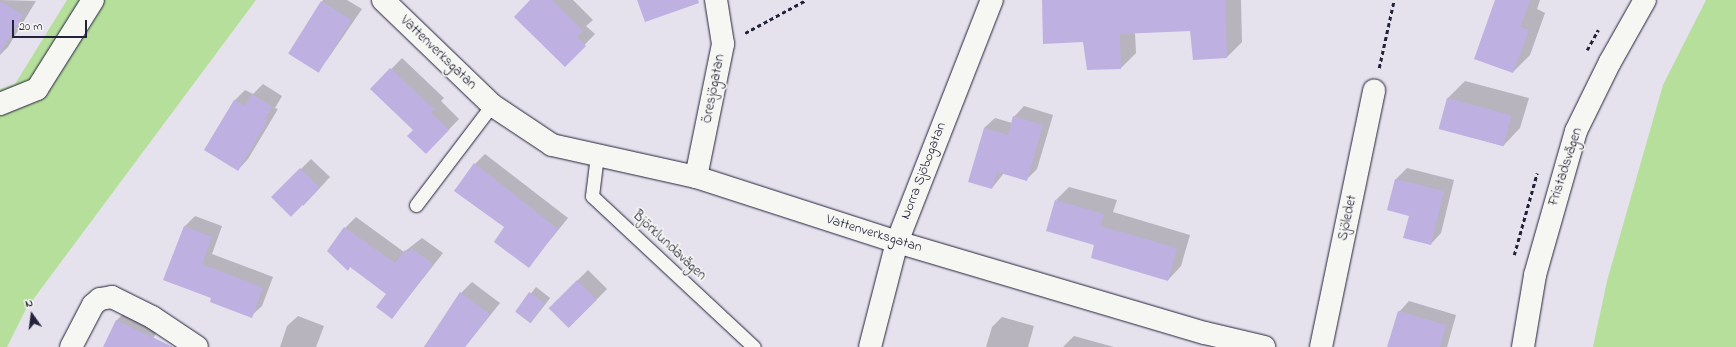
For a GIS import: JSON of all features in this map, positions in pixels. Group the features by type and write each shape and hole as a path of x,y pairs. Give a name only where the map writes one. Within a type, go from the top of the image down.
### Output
{"street":[{"path":"0,104 37,89 93,0"},
{"name":"Vattenverksgatan","path":"383,0 492,106 552,145 696,177 1203,340 1264,347"},
{"name":"Öresjögatan","path":"696,177 723,44 716,0"},
{"name":"Norra Sjöbogatan","path":"870,347 897,242 992,0"},
{"name":"Fristadsvägen","path":"1523,347 1535,275 1576,131 1610,62 1645,0"},
{"name":"Sjöledet","path":"1321,347 1374,90"},
{"path":"71,347 92,305 100,300 112,297 152,317 196,347"}],"lane":[{"path":"416,205 492,106"},
{"name":"Björklundavägen","path":"597,155 592,196 754,347"}],"path":[{"path":"723,44 806,0"},
{"path":"1374,90 1394,0"}],"green space":[{"path":"67,0 256,0 26,309 7,347 0,347 0,89 15,84"},
{"path":"1706,0 1736,0 1736,347 1593,347 1607,281 1663,85"}],"building":[{"path":"530,0 552,0 583,31 577,37 586,46 565,67 514,17"},
{"path":"637,0 698,0 699,3 645,22"},
{"path":"1042,0 1225,0 1227,58 1193,60 1190,31 1120,34 1121,69 1087,70 1083,42 1043,44"},
{"path":"1495,0 1530,0 1520,27 1529,30 1513,73 1474,59"},
{"path":"0,1 23,15 0,53"},
{"path":"321,1 352,20 319,73 288,54"},
{"path":"390,68 434,109 431,113 449,130 426,154 407,136 413,130 370,89"},
{"path":"252,94 272,107 265,119 268,120 238,171 204,150 234,100 245,106"},
{"path":"1447,98 1512,115 1503,146 1439,129"},
{"path":"1013,116 1043,125 1027,181 997,172 992,189 968,182 984,128 1008,135"},
{"path":"474,163 558,229 529,268 494,242 504,227 454,191"},
{"path":"300,168 320,188 291,217 271,197"},
{"path":"1395,179 1444,191 1431,245 1403,238 1409,216 1387,210"},
{"path":"1055,200 1104,214 1100,226 1177,248 1168,281 1091,258 1094,245 1046,231"},
{"path":"184,226 212,237 202,264 263,288 252,318 210,302 211,298 163,280"},
{"path":"344,227 395,263 405,250 408,252 411,248 433,264 392,319 376,307 386,294 350,267 348,271 327,251"},
{"path":"577,280 597,300 569,328 549,308"},
{"path":"460,292 490,314 465,347 424,347"},
{"path":"529,292 545,303 531,323 515,312"},
{"path":"1398,311 1446,325 1440,347 1387,347"},
{"path":"116,320 173,347 103,347"}]}
